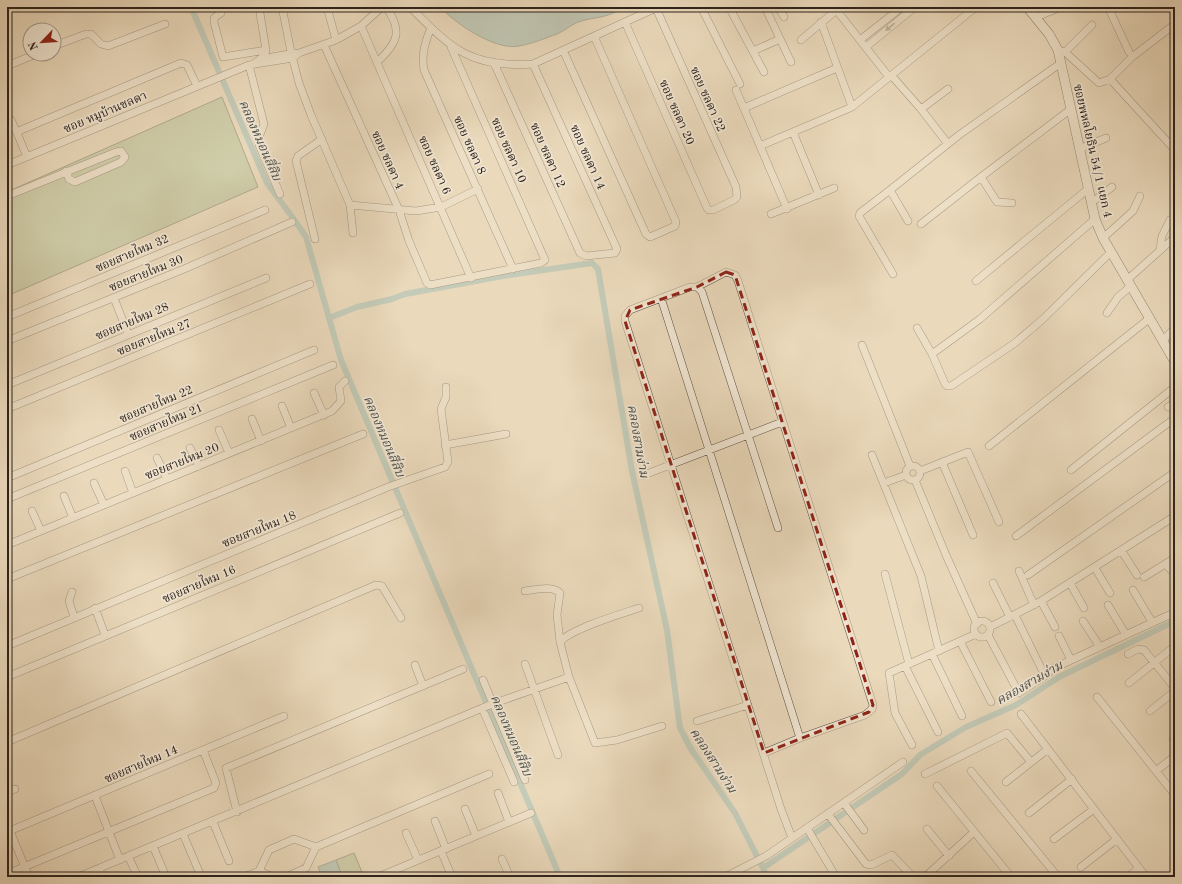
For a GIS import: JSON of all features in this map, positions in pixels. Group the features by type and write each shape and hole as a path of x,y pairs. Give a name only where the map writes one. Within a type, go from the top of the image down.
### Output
{"street":[{"path":"259,7 266,50 265,55 254,64 264,124 259,137 259,145 280,194"},
{"path":"282,7 299,82 350,205 353,233"},
{"path":"327,7 336,40"},
{"path":"292,55 336,40 361,26 382,7"},
{"path":"377,62 393,45 396,38 397,29 395,20 386,7"},
{"path":"410,7 451,46 485,62 512,65 533,64 657,8"},
{"path":"701,7 738,87 744,108 787,208"},
{"path":"729,7 764,72"},
{"path":"765,7 791,62"},
{"path":"778,7 784,18"},
{"path":"860,40 902,7"},
{"path":"866,47 915,7"},
{"path":"760,146 852,107 976,7"},
{"name":"ซอยพหลโยธิน 54/1 แยก 4","path":"1027,7 1061,51 1061,63 1095,219 1111,252 1175,361"},
{"path":"1036,18 1061,7"},
{"path":"1108,7 1129,52"},
{"name":"ซอย ชลดา 22","path":"657,8 736,188 736,199 709,210"},
{"path":"801,40 837,8 860,40 890,76 921,109 948,144"},
{"path":"221,13 214,18 214,22 223,57 266,50"},
{"name":"ซอย ชลดา 20","path":"625,22 709,210"},
{"path":"821,22 852,107"},
{"path":"62,43 86,34 92,34 101,44 108,46 165,24"},
{"path":"1092,25 1061,51 1097,83 1110,79 1132,57 1175,24"},
{"name":"ซอย ชลดา 6","path":"361,26 471,278"},
{"name":"ซอย ชลดา 8","path":"431,28 425,46 423,62 424,70 513,269"},
{"path":"563,50 648,236 650,237 677,224 594,36"},
{"path":"753,51 780,39"},
{"name":"ซอย ชลดา 4","path":"324,45 399,210 409,241 428,285 471,278"},
{"name":"ซอย ชลดา 10","path":"451,46 545,257 543,262 513,269"},
{"name":"ซอย หมูบ้านชลดา","path":"7,165 266,58 292,55"},
{"path":"7,66 22,60"},
{"path":"17,133 181,63 187,65 197,86"},
{"name":"ซอย ชลดา 12","path":"494,63 580,253 583,255 607,255"},
{"path":"893,274 859,216 860,213 948,144 1061,63"},
{"name":"ซอย ชลดา 14","path":"533,64 617,249 615,253 607,255"},
{"path":"744,108 838,68"},
{"path":"1110,79 1174,146"},
{"path":"921,109 948,89"},
{"path":"921,224 1071,109"},
{"path":"11,120 27,157"},
{"path":"793,132 819,195"},
{"path":"1080,149 1106,138"},
{"path":"315,239 296,161 298,156 322,139"},
{"path":"7,196 66,171 118,151 125,157 122,162 75,182 69,179 66,171"},
{"path":"981,177 996,202 1012,203"},
{"path":"1091,203 1112,187"},
{"path":"771,214 834,188"},
{"path":"350,205 416,211 441,207 478,189"},
{"path":"976,281 1088,189"},
{"path":"890,190 908,221"},
{"path":"1104,238 1133,211 1140,196"},
{"name":"ซอยสายไหม 32","path":"7,317 265,210"},
{"path":"932,354 980,319 1095,219"},
{"path":"1160,249 1162,236 1170,220"},
{"name":"ซอยสายไหม 30","path":"7,341 114,298 292,222"},
{"path":"1107,313 1129,283 1160,249 1175,237"},
{"path":"917,328 932,354 945,384 947,386 951,386 985,364 1026,334 1111,252"},
{"path":"471,278 513,269"},
{"path":"764,753 800,738 865,715 872,710 872,704 782,422 743,294 735,276 726,272 697,287 690,287 630,310 625,316 624,321 748,705 792,838"},
{"name":"ซอยสายไหม 28","path":"7,385 266,278"},
{"name":"ซอยสายไหม 27","path":"7,409 310,284"},
{"path":"697,287 702,292 749,434 778,528"},
{"path":"114,298 128,334"},
{"path":"661,298 800,738"},
{"path":"989,446 1150,318"},
{"path":"1162,340 1175,328"},
{"path":"862,346 910,466"},
{"name":"ซอยสายไหม 22","path":"7,478 314,350"},
{"name":"ซอยสายไหม 21","path":"7,500 333,365"},
{"name":"ซอยสายไหม 20","path":"7,545 324,415 332,411 341,400 338,387 345,381"},
{"name":"ซอยสายไหม 18","path":"7,646 388,487 446,466 448,462 441,406 445,399 446,387"},
{"path":"1071,470 1175,387"},
{"path":"314,393 324,415"},
{"path":"1168,407 1175,402"},
{"path":"282,406 291,428"},
{"path":"252,418 261,440"},
{"path":"1016,536 1175,418"},
{"path":"644,475 782,422"},
{"path":"219,430 230,454"},
{"path":"7,579 363,434"},
{"path":"446,445 506,434"},
{"path":"190,448 199,466"},
{"path":"920,471 968,452 999,522"},
{"path":"872,455 921,576 939,651"},
{"path":"157,458 167,479"},
{"path":"942,462 973,535"},
{"path":"910,466 915,466 920,471"},
{"path":"910,466 906,470 906,475 908,479 916,480"},
{"path":"124,471 133,493"},
{"path":"916,480 920,475 920,471"},
{"path":"1028,575 1175,472"},
{"path":"884,483 906,475"},
{"path":"916,480 976,624 974,628 976,634 980,637 988,635"},
{"path":"94,483 104,505"},
{"path":"64,496 73,518"},
{"path":"32,511 41,531"},
{"name":"ซอยสายไหม 16","path":"7,677 400,513"},
{"path":"1169,615 1054,668 1045,676 1019,693 988,635 990,627 1042,601 1175,516"},
{"path":"1121,550 1140,576 1166,564 1175,558"},
{"path":"1166,564 1175,575"},
{"path":"1095,568 1110,593"},
{"path":"1018,570 1034,605"},
{"path":"885,574 907,665 938,732"},
{"path":"993,582 1045,676"},
{"path":"1070,583 1084,608"},
{"path":"7,742 376,585 382,586 401,618"},
{"path":"525,591 551,588 560,593 557,615 560,642 569,677 594,743 617,740 662,726"},
{"path":"1133,590 1152,622"},
{"path":"72,592 69,601 74,617"},
{"path":"1042,601 1055,627"},
{"path":"1108,605 1126,635"},
{"path":"95,608 105,635"},
{"path":"560,642 563,638 590,625 639,608"},
{"path":"1083,621 1100,647"},
{"path":"976,624 984,622 990,627"},
{"path":"912,745 895,713 889,673 976,634"},
{"path":"1059,636 1071,660"},
{"path":"960,641 991,702"},
{"path":"1130,683 1175,646"},
{"path":"1128,654 1141,648 1175,690 1150,711"},
{"path":"932,654 962,716"},
{"path":"525,664 535,688 558,755"},
{"path":"415,665 423,686"},
{"path":"236,812 226,768 463,669"},
{"path":"78,877 493,704 569,677"},
{"path":"483,680 525,780"},
{"path":"1097,697 1175,795"},
{"path":"697,721 748,705"},
{"path":"484,708 514,782"},
{"path":"1021,714 1146,877"},
{"name":"ซอยสายไหม 14","path":"8,832 284,716"},
{"path":"925,774 1007,733 1031,762"},
{"path":"1006,782 1048,749"},
{"path":"7,874 216,786 203,750"},
{"path":"1156,771 1175,756"},
{"path":"725,877 766,856 792,838 808,830 902,762"},
{"path":"971,771 1058,877"},
{"path":"286,877 306,868 316,847 489,774"},
{"path":"1029,813 1072,779"},
{"path":"937,786 1011,877"},
{"path":"7,792 15,789"},
{"path":"498,793 509,822"},
{"path":"95,796 110,831 120,860"},
{"path":"845,804 864,830"},
{"path":"465,809 476,836"},
{"path":"1054,839 1094,809"},
{"path":"378,877 531,813"},
{"path":"829,815 866,864 871,865 892,855 913,877"},
{"path":"435,821 452,877"},
{"path":"213,822 229,861"},
{"path":"928,829 949,856"},
{"path":"808,830 836,877"},
{"path":"8,832 29,877"},
{"path":"925,877 974,832"},
{"path":"406,833 418,860"},
{"path":"182,834 200,874"},
{"path":"244,877 259,871 269,850 294,839 316,847"},
{"path":"1081,867 1117,839"},
{"path":"153,846 166,877"},
{"path":"128,856 138,877"},
{"path":"502,859 510,877"},
{"path":"99,868 102,877"},
{"path":"1128,877 1139,868"},
{"path":"259,871 273,877"}],"highlighted area":[{"path":"726,272 735,275 873,705 869,712 764,753 625,321 630,310 697,287"}],"green space":[{"path":"222,97 258,187 7,296 7,192"},
{"path":"354,853 364,877 342,877 336,860"}],"water":[{"path":"440,7 624,7 612,14 578,22 557,34 538,41 519,46 509,46 487,40 465,28"},
{"path":"336,860 342,877 322,877 318,867"}],"waterway":[{"name":"คลองหมอนสี่สิบ","path":"191,7 267,183 306,237 341,360 560,877"},
{"name":"คลองสามง่าม","path":"329,318 357,307 392,299 405,294 503,276 592,263 598,269 632,471 667,630 680,728 691,749 735,813 763,868"},
{"name":"คลองสามง่าม","path":"767,877 763,868 902,774 920,755 966,727 1016,705 1059,677 1175,621"}]}
